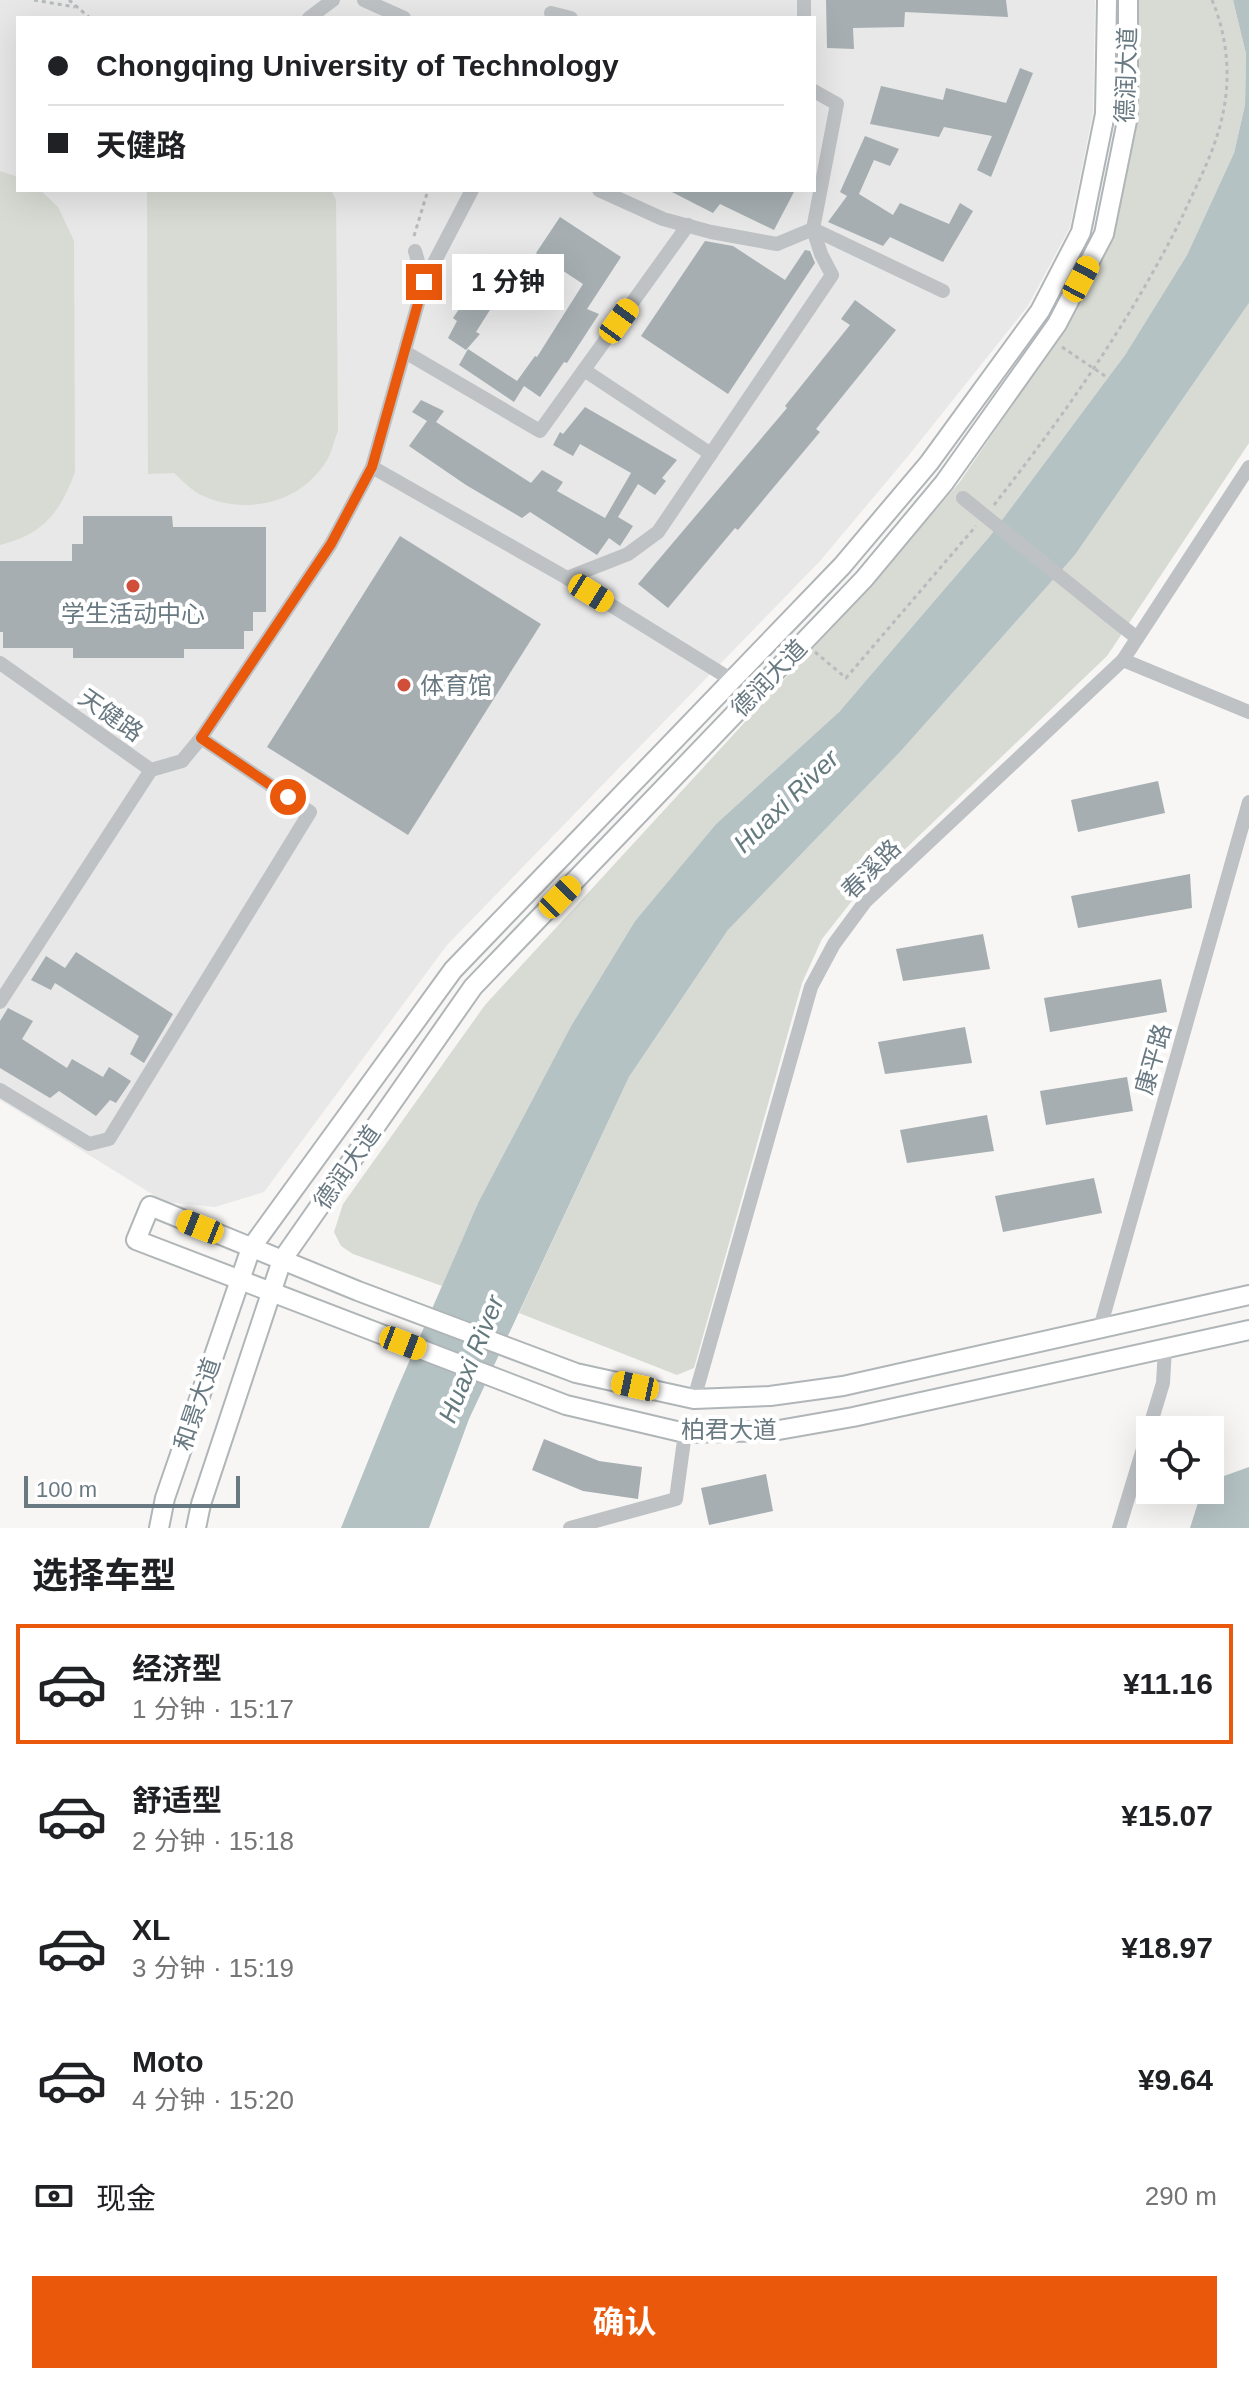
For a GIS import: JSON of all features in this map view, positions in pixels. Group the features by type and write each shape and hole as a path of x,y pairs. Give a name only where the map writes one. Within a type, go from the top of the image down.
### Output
{"main road":[{"name":"德润大道","path":"240,1280 251,1248 453,970 842,566 919,474 1040,311 1081,232 1105,114 1107,0"},
{"name":"德润大道","path":"271,1292 282,1260 473,987 864,579 944,483 1057,324 1104,234 1128,116 1128,0"},
{"name":"柏君大道","path":"1249,1295 843,1386 770,1396 694,1399 576,1373 358,1291 150,1206 136,1240 566,1405 685,1433 773,1431 853,1417 1249,1330"},
{"name":"和景大道","path":"159,1528 165,1498 240,1280"},
{"name":"和景大道","path":"196,1528 201,1504 271,1292"}],"street":[{"path":"312,16 333,0"},
{"path":"364,0 400,16"},
{"path":"567,578 628,554 658,532 832,275 813,229 837,104 816,92"},
{"name":"天健路","path":"0,663 151,770 182,761 201,738 331,544 372,467 424,282 471,192"},
{"path":"603,192 663,219 777,244 813,229 943,291"},
{"path":"405,352 540,431 688,225"},
{"path":"415,251 424,282"},
{"path":"584,370 711,454"},
{"path":"372,467 567,578 732,680"},
{"name":"春溪路","path":"694,1399 811,987 834,944 865,902 1123,660 1249,467"},
{"path":"944,483 1137,638"},
{"path":"1123,660 1249,712"},
{"path":"0,1090 89,1144 109,1139 310,812 201,738"},
{"path":"0,1002 151,770"},
{"name":"康平路","path":"1100,1328 1249,802"},
{"path":"1119,1528 1163,1383 1165,1349"},
{"path":"570,1528 676,1499 685,1433"}],"path":[{"path":"34,0 75,7"},
{"path":"69,0 87,16"},
{"path":"986,515 1094,369 1157,267 1209,159 1224,112 1228,63 1220,18 1212,0"},
{"path":"415,251 414,234 427,192"},
{"path":"1055,342 1105,376"},
{"path":"812,649 846,678 976,526"}],"shaded area":[{"path":"0,0 1095,0 1093,113 1070,227 1028,306 820,561 447,945 264,1192 215,1207 165,1202 0,1100"},
{"path":"1137,0 1233,0 1246,54 1245,105 1234,153 1187,255 1125,355 990,536 839,712 716,824 635,921 571,1026 478,1203 442,1286 353,1254 341,1246 334,1232 343,1204 485,1005 870,586 959,483 1065,328 1111,235 1137,114"},
{"path":"0,171 16,176 16,192 42,192 58,207 74,241 75,472 56,510 39,528 0,545"},
{"path":"147,192 332,192 336,200 338,431 329,457 302,487 286,496 252,505 216,501 199,494 174,473 148,474"},
{"path":"1249,303 1249,443 1107,656 855,897 822,939 802,983 694,1368 677,1375 519,1313 629,1077 728,930 900,752 1075,555"}],"water":[{"name":"Huaxi River","path":"1233,0 1249,0 1249,303 1075,555 900,752 728,930 629,1077 469,1419 429,1528 341,1528 478,1203 571,1026 635,921 716,824 839,712 990,536 1125,355 1187,255 1234,153 1245,105 1246,54"},
{"path":"1249,1467 1249,1528 1190,1528 1198,1504 1224,1504 1224,1476"}],"building":[{"path":"826,0 1006,0 1008,17 905,12 904,27 853,28 854,49 827,48"},
{"path":"1020,68 1033,73 991,177 977,170 992,136 944,127 939,137 870,124 881,86 943,100 946,88 1006,103"},
{"path":"865,136 899,149 890,166 874,160 859,194 893,215 900,203 949,224 960,203 973,211 943,262 890,237 883,246 828,222 847,196 840,192"},
{"path":"672,192 794,192 774,230 720,204 713,213"},
{"path":"560,217 621,257 587,309 599,314 567,363 564,362 540,397 524,386 514,402 459,365 468,349 517,381 537,357 583,284 536,253"},
{"path":"705,241 733,246 785,280 805,250 810,251 815,263 728,394 641,336"},
{"path":"495,256 511,265 494,290 500,294 476,332 480,334 466,350 448,338 457,321 453,318"},
{"path":"855,300 896,330 816,429 820,432 668,608 638,584 787,408 785,406 850,325 841,319"},
{"path":"421,400 444,411 436,422 531,483 542,470 563,482 557,491 605,518 631,473 580,444 573,456 553,445 560,432 563,434 585,407 677,460 662,478 666,481 655,495 638,484 618,517 633,526 620,546 609,538 597,555 530,512 522,518 409,446 427,421 412,412"},
{"name":"学生活动中心","path":"83,516 172,516 173,527 266,527 266,612 253,612 253,631 244,631 244,649 184,649 184,658 73,658 73,648 3,648 3,632 0,632 0,561 72,561 72,544 83,544"},
{"name":"体育馆","path":"400,536 541,624 408,835 267,747"},
{"path":"1158,781 1165,813 1078,832 1071,800"},
{"path":"1190,874 1192,908 1078,928 1071,896"},
{"path":"983,934 990,969 903,981 896,949"},
{"path":"76,952 173,1014 144,1063 130,1054 139,1036 55,983 51,990 31,980 46,956 65,968"},
{"path":"1161,979 1167,1012 1050,1032 1044,998"},
{"path":"8,1008 33,1021 22,1039 67,1068 72,1059 103,1077 109,1067 131,1081 116,1103 110,1100 96,1116 59,1091 50,1098 0,1068 0,1021"},
{"path":"965,1027 972,1063 885,1074 878,1042"},
{"path":"1127,1077 1133,1111 1046,1125 1040,1091"},
{"path":"987,1115 994,1151 907,1163 900,1130"},
{"path":"1094,1178 1102,1213 1003,1232 995,1196"},
{"path":"544,1439 599,1461 642,1467 638,1499 583,1491 532,1470"},
{"path":"766,1474 773,1511 709,1525 701,1488"}],"place":[{"name":"学生活动中心","path":"133,586"},
{"name":"体育馆","path":"404,685"}],"route":[{"path":"288,797 201,738 331,544 372,467 424,282"}]}
